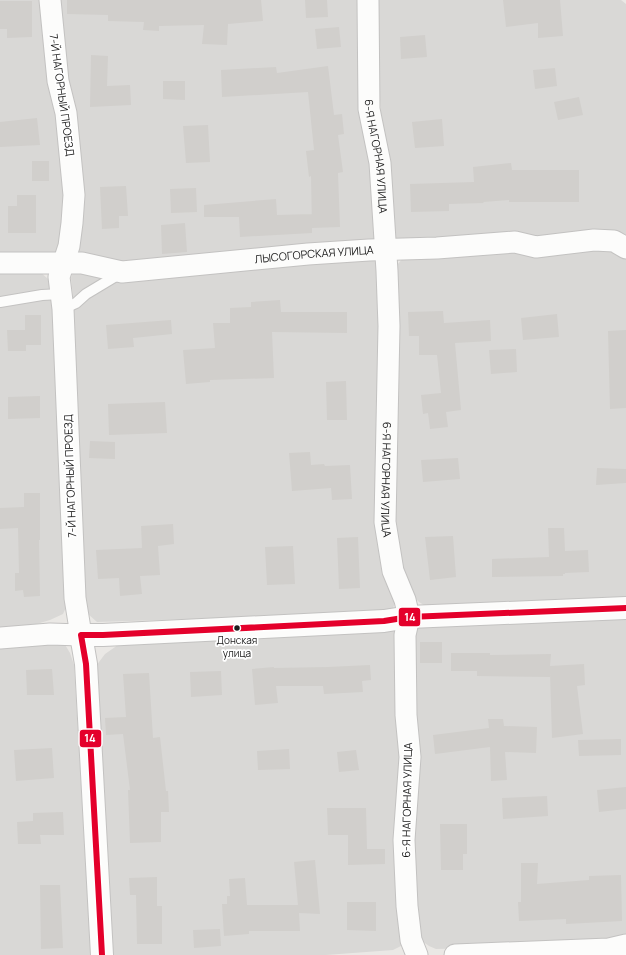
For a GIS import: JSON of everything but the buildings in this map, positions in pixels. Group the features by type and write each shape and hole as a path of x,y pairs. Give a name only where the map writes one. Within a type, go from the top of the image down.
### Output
{"street":[{"name":"7-Й НАГОРНЫЙ ПРОЕЗД","path":"50,0 58,81 66,113 74,195 69,246 60,277 75,598 86,664 102,955"},
{"name":"6-Я НАГОРНАЯ УЛИЦА","path":"368,0 369,109 380,162 389,326 385,522 393,571 405,600 409,617 405,642 406,715 410,757 404,840 407,906 411,940 417,955"},
{"name":"ЛЫСОГОРСКАЯ УЛИЦА","path":"0,262 82,263 122,272 308,254 437,248 515,242 536,247 594,240 622,243"},
{"path":"0,638 50,634 103,635 384,621 409,617 626,608"},
{"path":"455,955 609,949 626,945"}],"lane":[{"path":"0,302 42,295 62,301 76,303 86,294 122,272"}],"shaded area":[{"path":"0,0 44,0 68,199 64,245 54,256 0,257"},
{"path":"57,0 364,0 376,239 367,245 121,268 82,256 76,247"},
{"path":"373,0 621,0 626,4 626,236 404,242 394,237 389,227"},
{"path":"594,244 626,253 626,598 427,607 411,594 399,569 392,523 397,265 404,257"},
{"path":"368,257 376,262 396,600 392,611 381,613 97,622 88,614 84,599 73,296 71,278 74,269"},
{"path":"0,269 38,270 48,279 54,311 68,603 63,614 50,620 23,628 0,630"},
{"path":"626,615 626,941 610,945 436,949 429,946 422,941 415,932 412,631 419,625"},
{"path":"398,628 403,945 393,950 326,955 111,955 96,666 105,654 118,645"},
{"path":"64,643 70,653 74,665 91,955 0,955 0,645"}],"transit line":[{"name":"14","path":"102,955 86,664 81,635 384,621 409,617 626,608"}],"place":[{"name":"Донская улица","path":"237,628"}]}
